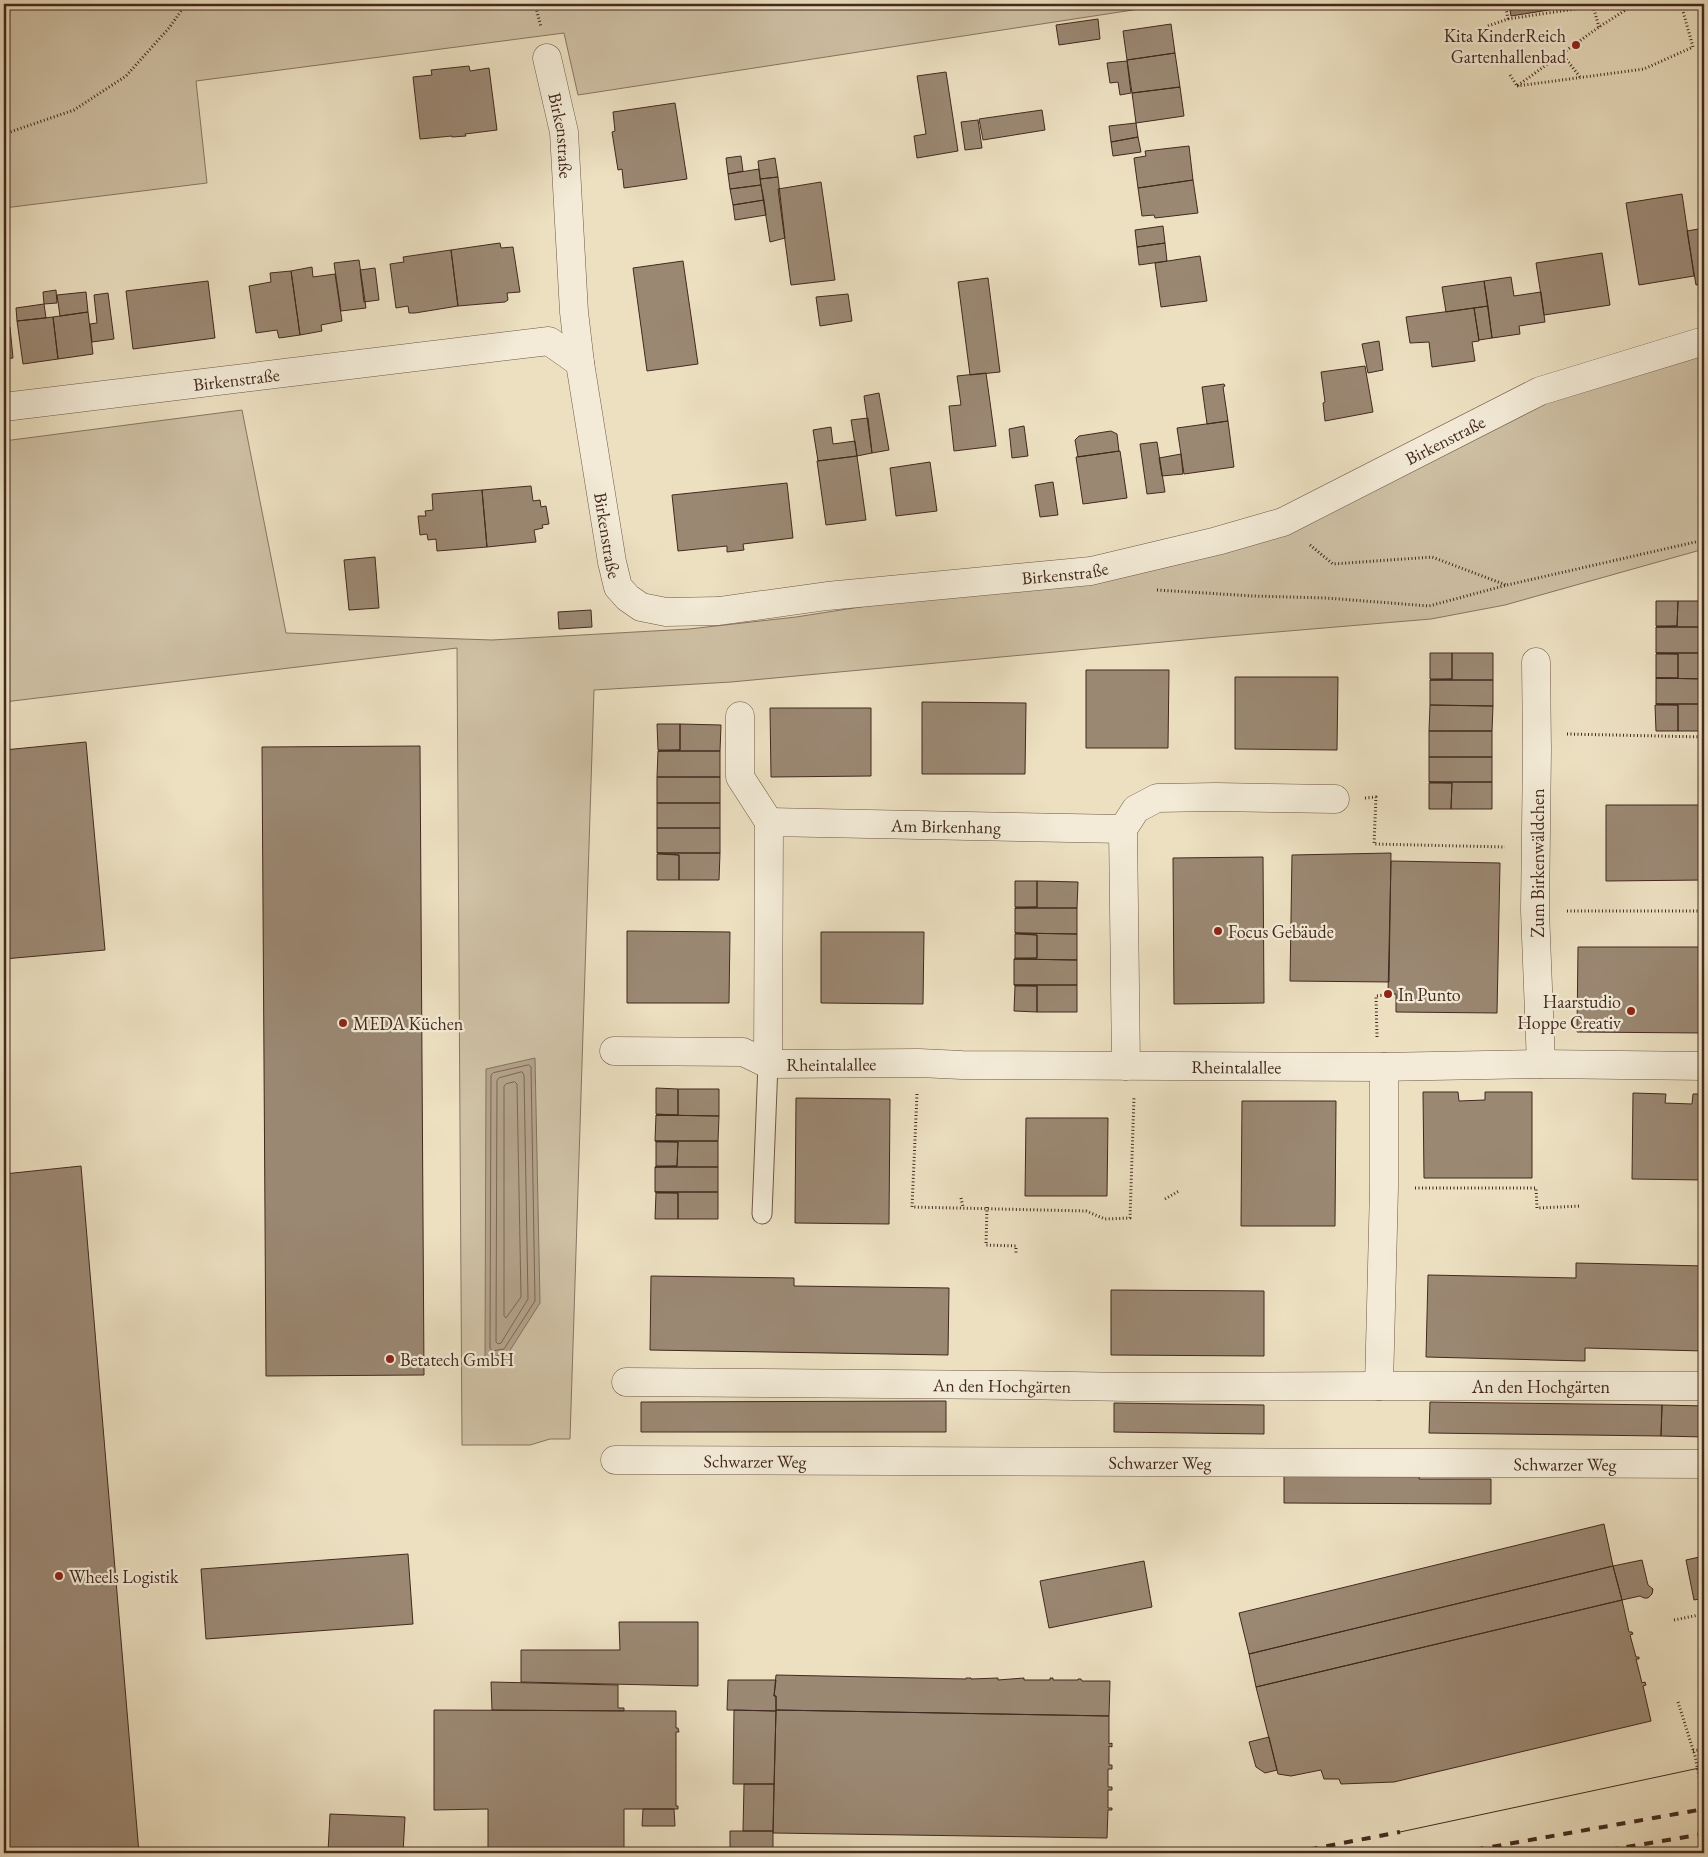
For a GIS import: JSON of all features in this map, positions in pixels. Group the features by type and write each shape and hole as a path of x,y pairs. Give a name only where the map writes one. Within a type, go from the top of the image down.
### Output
{"street":[{"name":"Birkenstraße","path":"547,58 564,132 574,312 580,363 612,562 618,587 628,598 641,607 666,612 719,611 827,596 1091,571 1217,541 1282,522 1540,391 1704,341"},
{"name":"Birkenstraße","path":"4,407 549,341 580,363"},
{"name":"Zum Birkenwäldchen","path":"1536,662 1535,911 1542,1064"},
{"path":"740,716 740,777 768,822 768,1064"},
{"path":"1126,1066 1124,828 1136,809 1157,798 1335,799"},
{"name":"Am Birkenhang","path":"768,822 1124,828"},
{"name":"Rheintalallee","path":"614,1051 743,1052 768,1064 919,1063 962,1065 1381,1067 1542,1064 1704,1066"},
{"path":"1379,1386 1384,1188 1381,1067"},
{"name":"An den Hochgärten","path":"626,1382 1002,1384 1129,1388 1704,1386"},
{"name":"Schwarzer Weg","path":"615,1460 1704,1464"}],"lane":[{"name":"Rheintalallee","path":"762,1214 768,1064"}],"path":[{"path":"4,134 74,110 126,76 169,28 186,4"},
{"path":"1505,4 1508,20"},
{"path":"1488,26 1508,20 1608,4"},
{"path":"1517,86 1599,26 1635,4"},
{"path":"1517,86 1644,69 1692,47 1680,4"},
{"path":"1593,6 1599,26"},
{"path":"1562,54 1580,77"},
{"path":"1510,75 1517,86"},
{"path":"1282,522 1333,564 1432,556 1506,585"},
{"path":"1148,587 1158,590 1326,598 1428,606 1506,585 1704,540"},
{"path":"1537,750 1553,750 1557,734 1704,738"},
{"path":"1335,799 1376,797 1374,844 1536,847"},
{"path":"1535,911 1704,911"},
{"path":"1381,1067 1376,996 1384,995"},
{"path":"919,1063 912,1207 987,1207 1086,1211 1105,1219 1130,1218 1134,1095 1126,1066"},
{"path":"1384,1188 1536,1188 1537,1208 1581,1206"},
{"path":"1165,1199 1179,1191"},
{"path":"961,1198 963,1207"},
{"path":"987,1207 986,1245 1016,1246 1016,1255"},
{"path":"1674,1620 1704,1614"},
{"path":"1678,1702 1693,1751 1701,1786 1704,1785"},
{"path":"1693,1751 1704,1749"}],"shaded area":[{"path":"4,4 1159,4 1159,6 578,95 564,33 196,81 207,183 4,208"},
{"path":"1704,342 1704,549 1505,605 1431,619 731,682 594,690 570,1439 550,1439 530,1445 462,1445 457,648 4,702 4,441 242,410 286,633 492,640 689,629 796,617 1091,571 1217,543 1524,398"}],"water":[{"path":"535,1058 540,1303 507,1355 485,1357 486,1069"}],"building":[{"path":"1509,4 1586,4 1511,16"},
{"path":"1098,19 1100,39 1059,45 1056,25"},
{"path":"1171,24 1175,53 1127,60 1123,31"},
{"path":"1175,53 1180,87 1132,93 1127,60"},
{"path":"1127,61 1131,93 1120,95 1118,82 1110,83 1107,63"},
{"path":"469,66 470,71 489,68 497,130 465,134 466,136 420,139 413,77 432,75 431,70"},
{"path":"946,72 958,151 917,158 914,136 926,134 917,76"},
{"path":"1180,87 1184,116 1136,123 1132,93"},
{"path":"675,103 687,179 624,188 622,169 618,170 612,132 615,131 613,112"},
{"path":"1042,110 1045,130 983,140 979,119"},
{"path":"978,120 982,148 965,150 961,122"},
{"path":"1136,123 1138,137 1111,142 1109,126"},
{"path":"1138,137 1141,152 1113,156 1111,142"},
{"path":"1189,146 1193,180 1138,188 1134,158 1146,156 1145,151"},
{"path":"741,156 743,171 728,174 726,158"},
{"path":"775,158 778,177 760,179 758,161"},
{"path":"759,169 761,185 730,189 728,174"},
{"path":"778,177 785,238 770,242 760,179"},
{"path":"1193,180 1198,213 1155,218 1154,215 1142,216 1138,188"},
{"path":"821,182 835,280 791,285 778,189"},
{"path":"761,185 764,200 733,205 730,189"},
{"path":"1682,194 1694,276 1639,285 1626,203"},
{"path":"764,200 766,215 735,220 733,205"},
{"path":"1163,226 1165,243 1137,247 1135,230"},
{"path":"1704,228 1704,283 1696,285 1687,231"},
{"path":"500,243 501,248 513,247 520,292 507,293 508,300 505,302 458,306 451,250"},
{"path":"1165,243 1167,261 1139,265 1137,247"},
{"path":"451,250 458,306 415,313 409,313 408,306 396,308 390,264 404,262 403,257"},
{"path":"1602,253 1610,305 1544,315 1536,263"},
{"path":"1200,256 1207,301 1161,307 1155,263"},
{"path":"359,260 366,308 341,311 334,263"},
{"path":"683,261 698,364 647,371 633,268"},
{"path":"312,267 313,277 335,274 342,321 321,325 322,331 300,335 291,271"},
{"path":"375,268 379,300 364,302 360,270"},
{"path":"291,271 300,335 279,338 277,330 256,333 249,286 271,282 270,273"},
{"path":"1511,277 1514,296 1541,292 1545,322 1519,326 1520,334 1492,338 1484,281"},
{"path":"988,278 1000,372 970,375 958,282"},
{"path":"208,281 215,338 133,349 126,291"},
{"path":"1484,281 1488,306 1446,312 1442,287"},
{"path":"56,290 57,303 44,304 43,292"},
{"path":"86,292 88,312 60,316 57,295"},
{"path":"108,293 114,339 92,342 90,324 97,323 94,295"},
{"path":"848,294 852,321 820,326 816,297"},
{"path":"44,304 46,318 17,321 16,308"},
{"path":"1488,306 1492,338 1479,340 1474,308"},
{"path":"1474,308 1479,341 1472,342 1475,361 1432,367 1429,342 1410,343 1406,317"},
{"path":"88,312 93,354 58,359 53,317"},
{"path":"53,317 58,359 23,364 17,321"},
{"path":"10,327 13,358 4,359 4,328"},
{"path":"1379,341 1383,370 1368,373 1362,344"},
{"path":"1365,366 1373,412 1325,421 1323,403 1325,402 1321,372"},
{"path":"986,373 996,446 954,451 949,406 961,405 957,376"},
{"path":"1224,384 1228,421 1207,424 1202,387"},
{"path":"879,393 889,450 872,453 864,396"},
{"path":"868,418 872,453 857,456 851,420"},
{"path":"1228,421 1234,467 1184,474 1177,428"},
{"path":"1024,426 1028,456 1012,458 1009,429"},
{"path":"831,427 833,444 855,441 857,456 818,461 813,430"},
{"path":"1111,431 1117,434 1119,451 1078,457 1075,440 1079,436"},
{"path":"1157,442 1165,492 1147,494 1140,444"},
{"path":"1120,451 1127,498 1083,504 1076,457"},
{"path":"1181,454 1183,474 1162,476 1159,458"},
{"path":"857,456 866,520 826,525 817,461"},
{"path":"930,462 937,511 896,516 890,468"},
{"path":"1053,482 1058,515 1040,517 1035,485"},
{"path":"787,483 793,538 743,544 744,550 727,552 727,546 678,551 672,495"},
{"path":"531,486 533,501 540,500 541,507 546,506 549,524 542,525 543,528 534,530 536,542 487,547 482,490"},
{"path":"482,490 487,547 437,551 436,539 428,540 427,534 420,535 418,516 426,516 425,511 433,510 432,494"},
{"path":"375,557 379,608 349,610 344,560"},
{"path":"1656,601 1678,601 1677,626 1656,626"},
{"path":"1678,601 1704,601 1704,627 1656,627 1677,626"},
{"path":"591,610 592,627 559,629 558,612"},
{"path":"1656,627 1704,627 1704,653 1656,653"},
{"path":"1430,653 1452,653 1452,679 1430,679"},
{"path":"1452,653 1493,653 1493,680 1430,680 1452,679"},
{"path":"1656,653 1704,653 1704,679 1656,678 1678,678 1678,654"},
{"path":"1656,654 1678,654 1678,678 1656,678"},
{"path":"1086,670 1169,670 1168,748 1086,748"},
{"path":"1235,677 1338,677 1337,750 1235,749"},
{"path":"1656,678 1704,679 1704,704 1656,704"},
{"path":"1430,680 1493,680 1493,706 1430,705"},
{"path":"922,702 1026,703 1025,774 922,774"},
{"path":"1656,704 1704,704 1704,731 1678,731 1678,705"},
{"path":"1430,705 1493,706 1492,731 1429,731"},
{"path":"1655,705 1678,705 1678,731 1656,731"},
{"path":"770,708 871,708 871,776 771,777"},
{"path":"657,724 680,724 680,750 658,750"},
{"path":"680,724 721,725 720,751 658,751 680,750"},
{"path":"1429,731 1492,731 1492,757 1429,757"},
{"path":"86,742 105,950 4,959 4,750"},
{"name":"MEDA Küchen","path":"420,746 424,1375 266,1376 262,747"},
{"path":"658,751 720,751 720,777 657,777"},
{"path":"1429,757 1492,757 1492,782 1429,782"},
{"path":"657,777 720,777 720,803 657,803"},
{"path":"1429,782 1492,782 1492,809 1451,809 1452,783"},
{"path":"1429,783 1452,783 1451,809 1429,809"},
{"path":"657,803 720,803 720,828 657,828"},
{"path":"1606,805 1704,805 1704,880 1606,881"},
{"path":"657,828 720,828 720,853 657,853"},
{"path":"657,853 720,853 719,880 679,880 679,855"},
{"path":"1391,853 1389,982 1290,981 1292,855"},
{"path":"657,854 679,855 679,880 657,880"},
{"name":"Focus Gebäude","path":"1263,857 1264,1003 1174,1004 1173,858"},
{"path":"1391,861 1500,863 1497,1013 1396,1012 1396,994 1388,994"},
{"path":"1015,881 1037,881 1037,907 1015,907"},
{"path":"1037,881 1078,882 1077,908 1015,908 1037,907"},
{"path":"1015,908 1077,908 1077,934 1015,933"},
{"path":"627,931 730,932 729,1003 627,1003"},
{"path":"821,932 924,932 923,1004 821,1003"},
{"path":"1015,933 1077,934 1077,960 1014,959 1037,958 1037,935"},
{"path":"1015,934 1037,935 1037,958 1015,958"},
{"path":"1578,947 1704,947 1704,1033 1577,1032"},
{"path":"1014,959 1077,960 1077,985 1014,985"},
{"path":"1014,985 1077,985 1077,1012 1037,1012 1037,986"},
{"path":"1015,986 1037,986 1037,1012 1014,1011"},
{"path":"656,1088 678,1089 678,1115 656,1114"},
{"path":"678,1089 719,1089 719,1116 656,1115 678,1115"},
{"path":"1423,1092 1458,1092 1459,1101 1485,1100 1485,1092 1532,1092 1532,1178 1424,1178"},
{"path":"1633,1093 1666,1094 1665,1103 1692,1104 1693,1094 1704,1094 1704,1180 1632,1179"},
{"path":"796,1098 890,1099 889,1224 795,1223"},
{"path":"1242,1101 1336,1101 1335,1226 1241,1226"},
{"path":"656,1115 719,1116 718,1141 655,1141"},
{"path":"1026,1118 1108,1118 1107,1196 1025,1196"},
{"path":"655,1141 718,1141 718,1167 655,1167 677,1166 678,1142"},
{"path":"656,1142 678,1142 677,1166 656,1166"},
{"name":"Wheels Logistik","path":"81,1166 139,1853 4,1853 4,1174"},
{"path":"655,1167 718,1167 718,1192 655,1192"},
{"path":"655,1192 718,1192 718,1219 678,1219 678,1193"},
{"path":"656,1193 678,1193 678,1219 655,1219"},
{"path":"1576,1263 1704,1266 1704,1351 1585,1348 1585,1361 1426,1357 1428,1275 1576,1278"},
{"path":"651,1276 794,1278 794,1286 949,1288 948,1355 650,1350"},
{"path":"1111,1290 1264,1291 1264,1356 1111,1355"},
{"path":"946,1401 946,1432 641,1432 641,1402"},
{"path":"1430,1402 1662,1405 1661,1436 1429,1433"},
{"path":"1114,1403 1264,1405 1264,1434 1114,1432"},
{"path":"1662,1405 1704,1406 1704,1437 1661,1436"},
{"path":"1284,1470 1420,1471 1419,1479 1491,1479 1491,1504 1284,1503"},
{"path":"1604,1524 1613,1566 1249,1654 1239,1613"},
{"path":"408,1554 413,1624 206,1639 201,1569"},
{"path":"1704,1556 1704,1598 1694,1600 1686,1560"},
{"path":"1642,1560 1648,1585 1653,1589 1652,1594 1648,1598 1640,1596 1622,1600 1613,1566"},
{"path":"1144,1561 1152,1607 1049,1628 1040,1581"},
{"path":"1613,1566 1622,1600 1256,1687 1249,1654"},
{"path":"1622,1600 1629,1632 1633,1634 1630,1635 1636,1657 1639,1657 1639,1659 1636,1659 1642,1683 1645,1682 1646,1685 1643,1686 1651,1721 1394,1782 1341,1784 1339,1779 1324,1779 1321,1770 1291,1776 1278,1774 1256,1687"},
{"path":"619,1622 698,1622 698,1686 521,1682 521,1650 620,1650"},
{"path":"776,1675 998,1678 998,1680 1024,1678 1024,1680 1050,1680 1050,1678 1053,1678 1053,1680 1110,1681 1109,1716 776,1710 776,1696 774,1696"},
{"path":"728,1680 776,1680 774,1696 776,1696 776,1711 727,1710"},
{"path":"491,1682 618,1685 618,1708 624,1708 624,1711 492,1710"},
{"path":"434,1710 676,1711 676,1728 678,1728 679,1732 676,1732 676,1806 678,1806 678,1809 624,1809 624,1853 488,1853 488,1809 434,1810"},
{"path":"734,1710 776,1711 774,1784 733,1784"},
{"path":"776,1710 1109,1716 1109,1744 1112,1743 1112,1747 1109,1746 1109,1765 1112,1765 1112,1769 1108,1769 1108,1787 1112,1787 1112,1790 1108,1790 1108,1808 1112,1808 1112,1810 1108,1810 1107,1838 773,1833"},
{"path":"1269,1737 1277,1770 1265,1773 1256,1767 1249,1742"},
{"path":"744,1784 774,1784 773,1831 743,1831"},
{"path":"643,1809 674,1809 675,1826 642,1826"},
{"path":"330,1814 405,1817 403,1853 328,1852"},
{"path":"730,1831 773,1831 773,1853 730,1853"}],"tram line":[{"path":"1400,1832 1704,1767"}],"railway":[{"path":"1457,1853 1704,1809"},
{"path":"1291,1853 1400,1832"},
{"path":"1591,1853 1704,1834"}],"place":[{"name":"Kita KinderReich Gartenhallenbad","path":"1576,45"},
{"name":"Focus Gebäude","path":"1218,931"},
{"name":"In Punto","path":"1388,994"},
{"name":"Haarstudio Hoppe Creativ","path":"1631,1011"},
{"name":"MEDA Küchen","path":"343,1023"},
{"name":"Betatech GmbH","path":"390,1359"},
{"name":"Wheels Logistik","path":"59,1576"}]}
